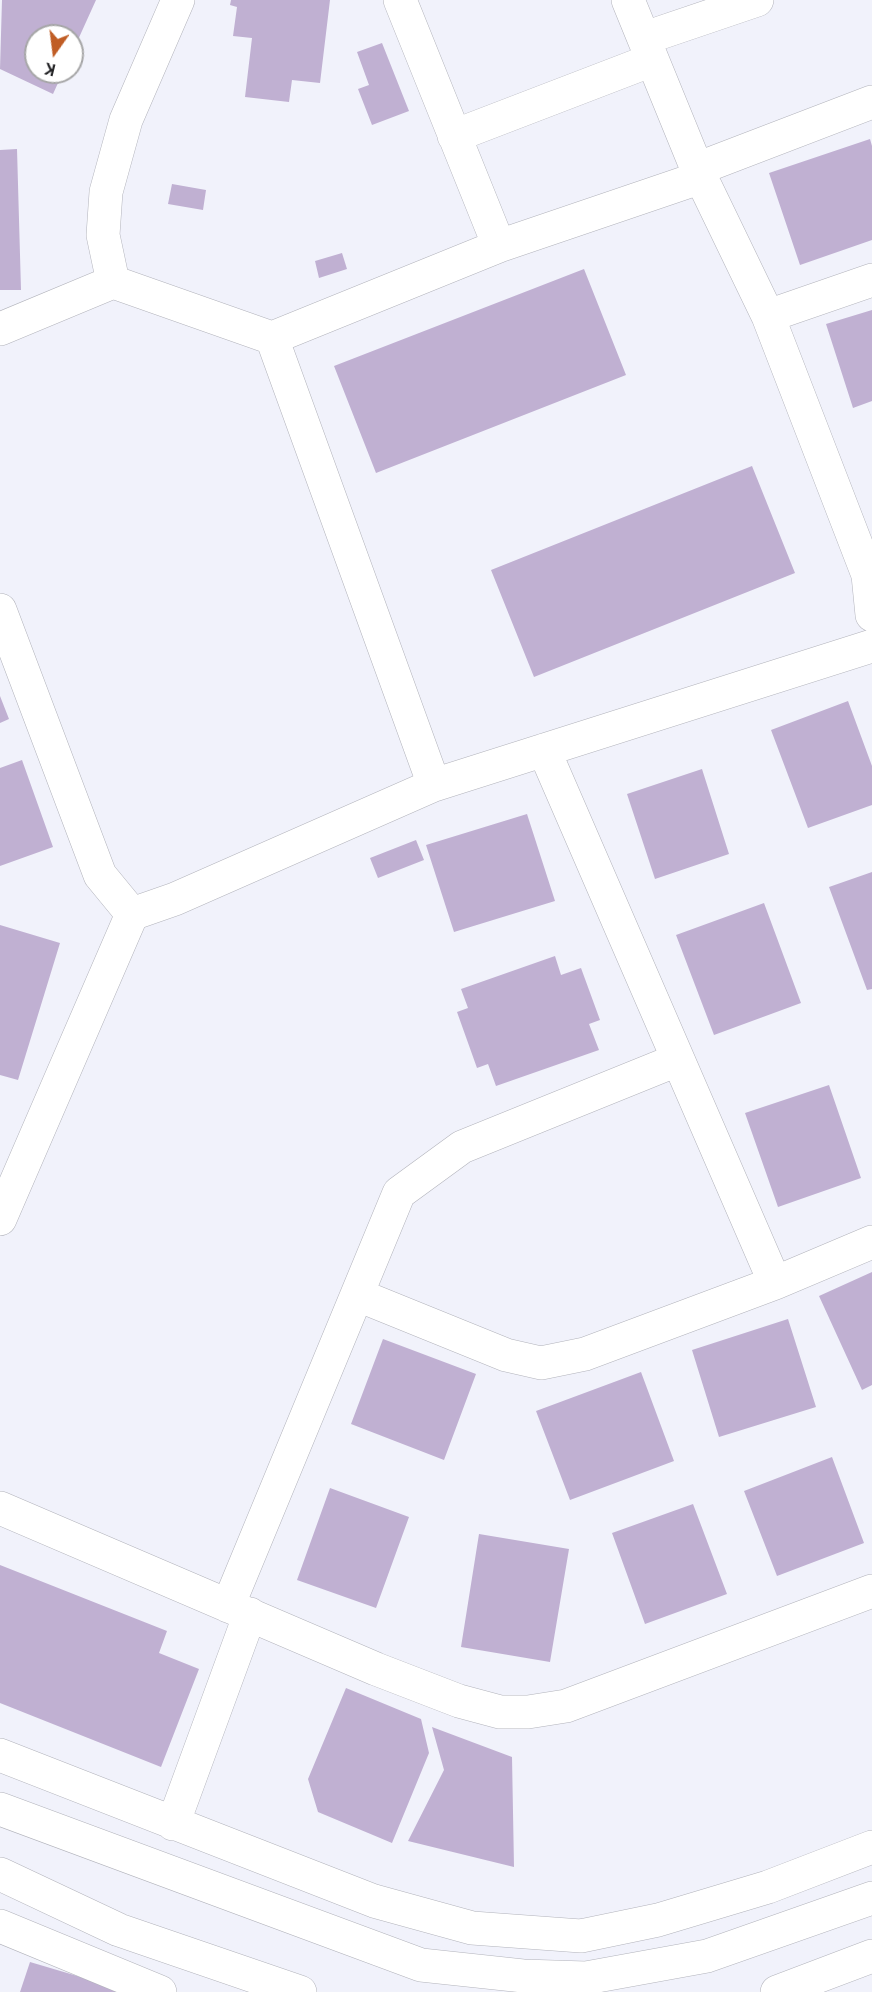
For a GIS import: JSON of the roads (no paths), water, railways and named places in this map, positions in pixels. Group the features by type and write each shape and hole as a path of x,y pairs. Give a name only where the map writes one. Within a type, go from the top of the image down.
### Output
{"street":[{"path":"113,282 103,236 106,192 126,120 178,0"},
{"path":"400,0 499,246"},
{"path":"628,0 700,173 768,316 868,575 872,615"},
{"path":"454,136 757,0"},
{"path":"0,329 113,282 272,338 499,246 700,173 872,102"},
{"path":"768,316 872,280"},
{"path":"272,338 434,785"},
{"path":"0,610 100,875 132,914"},
{"path":"0,1219 132,914 175,899 434,785 872,646"},
{"path":"544,750 775,1283"},
{"path":"173,1824 239,1610 399,1193 462,1147 677,1060"},
{"path":"358,1295 507,1355 541,1363 585,1354 775,1283 872,1242"},
{"path":"0,1508 376,1669 459,1701 500,1712 528,1712 566,1706 872,1591"},
{"path":"0,1755 374,1902 472,1928 581,1936 658,1920 757,1890 872,1847"},
{"path":"0,1809 421,1965 523,1976 586,1978 707,1956 872,1898"},
{"path":"0,1874 119,1930 300,1992"},
{"path":"0,1926 160,1992"},
{"path":"777,1992 872,1956"}]}
